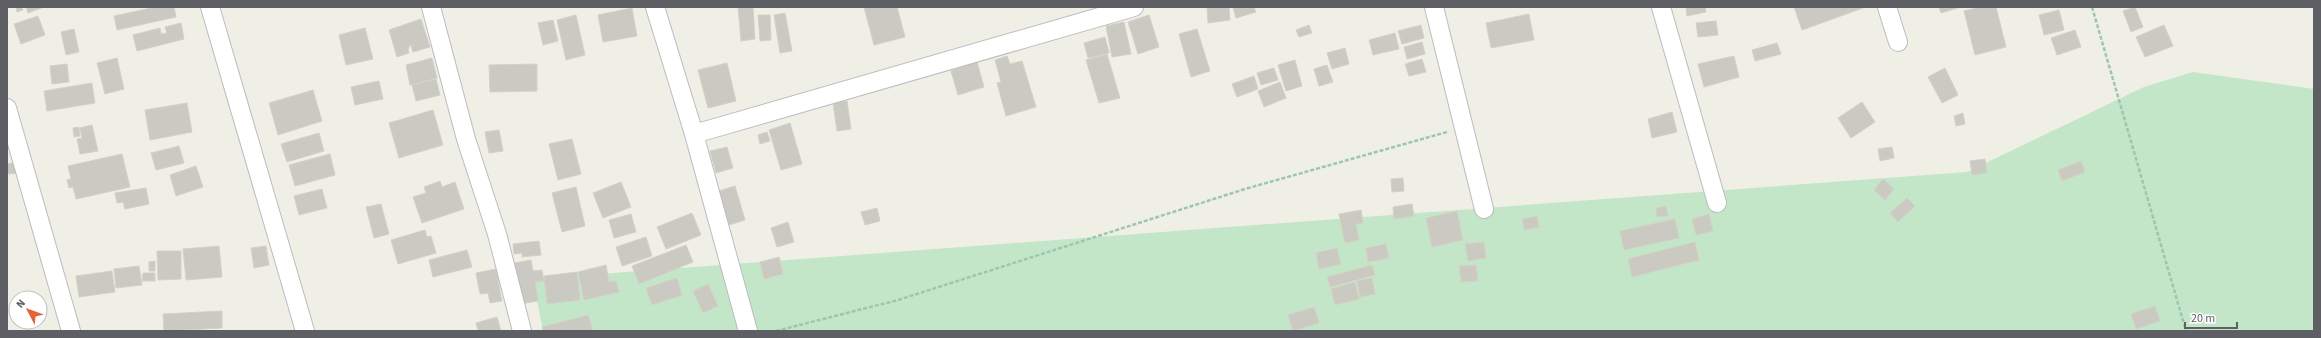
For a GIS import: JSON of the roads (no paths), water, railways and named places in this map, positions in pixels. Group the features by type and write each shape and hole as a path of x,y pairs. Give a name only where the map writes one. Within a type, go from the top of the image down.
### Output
{"street":[{"path":"210,7 305,331"},
{"path":"431,7 466,139 497,234 522,331"},
{"path":"655,7 694,134 748,331"},
{"path":"694,134 1134,7"},
{"path":"1434,7 1484,209"},
{"path":"1661,7 1717,203"},
{"path":"1888,7 1898,42"},
{"path":"7,108 71,331"}]}
